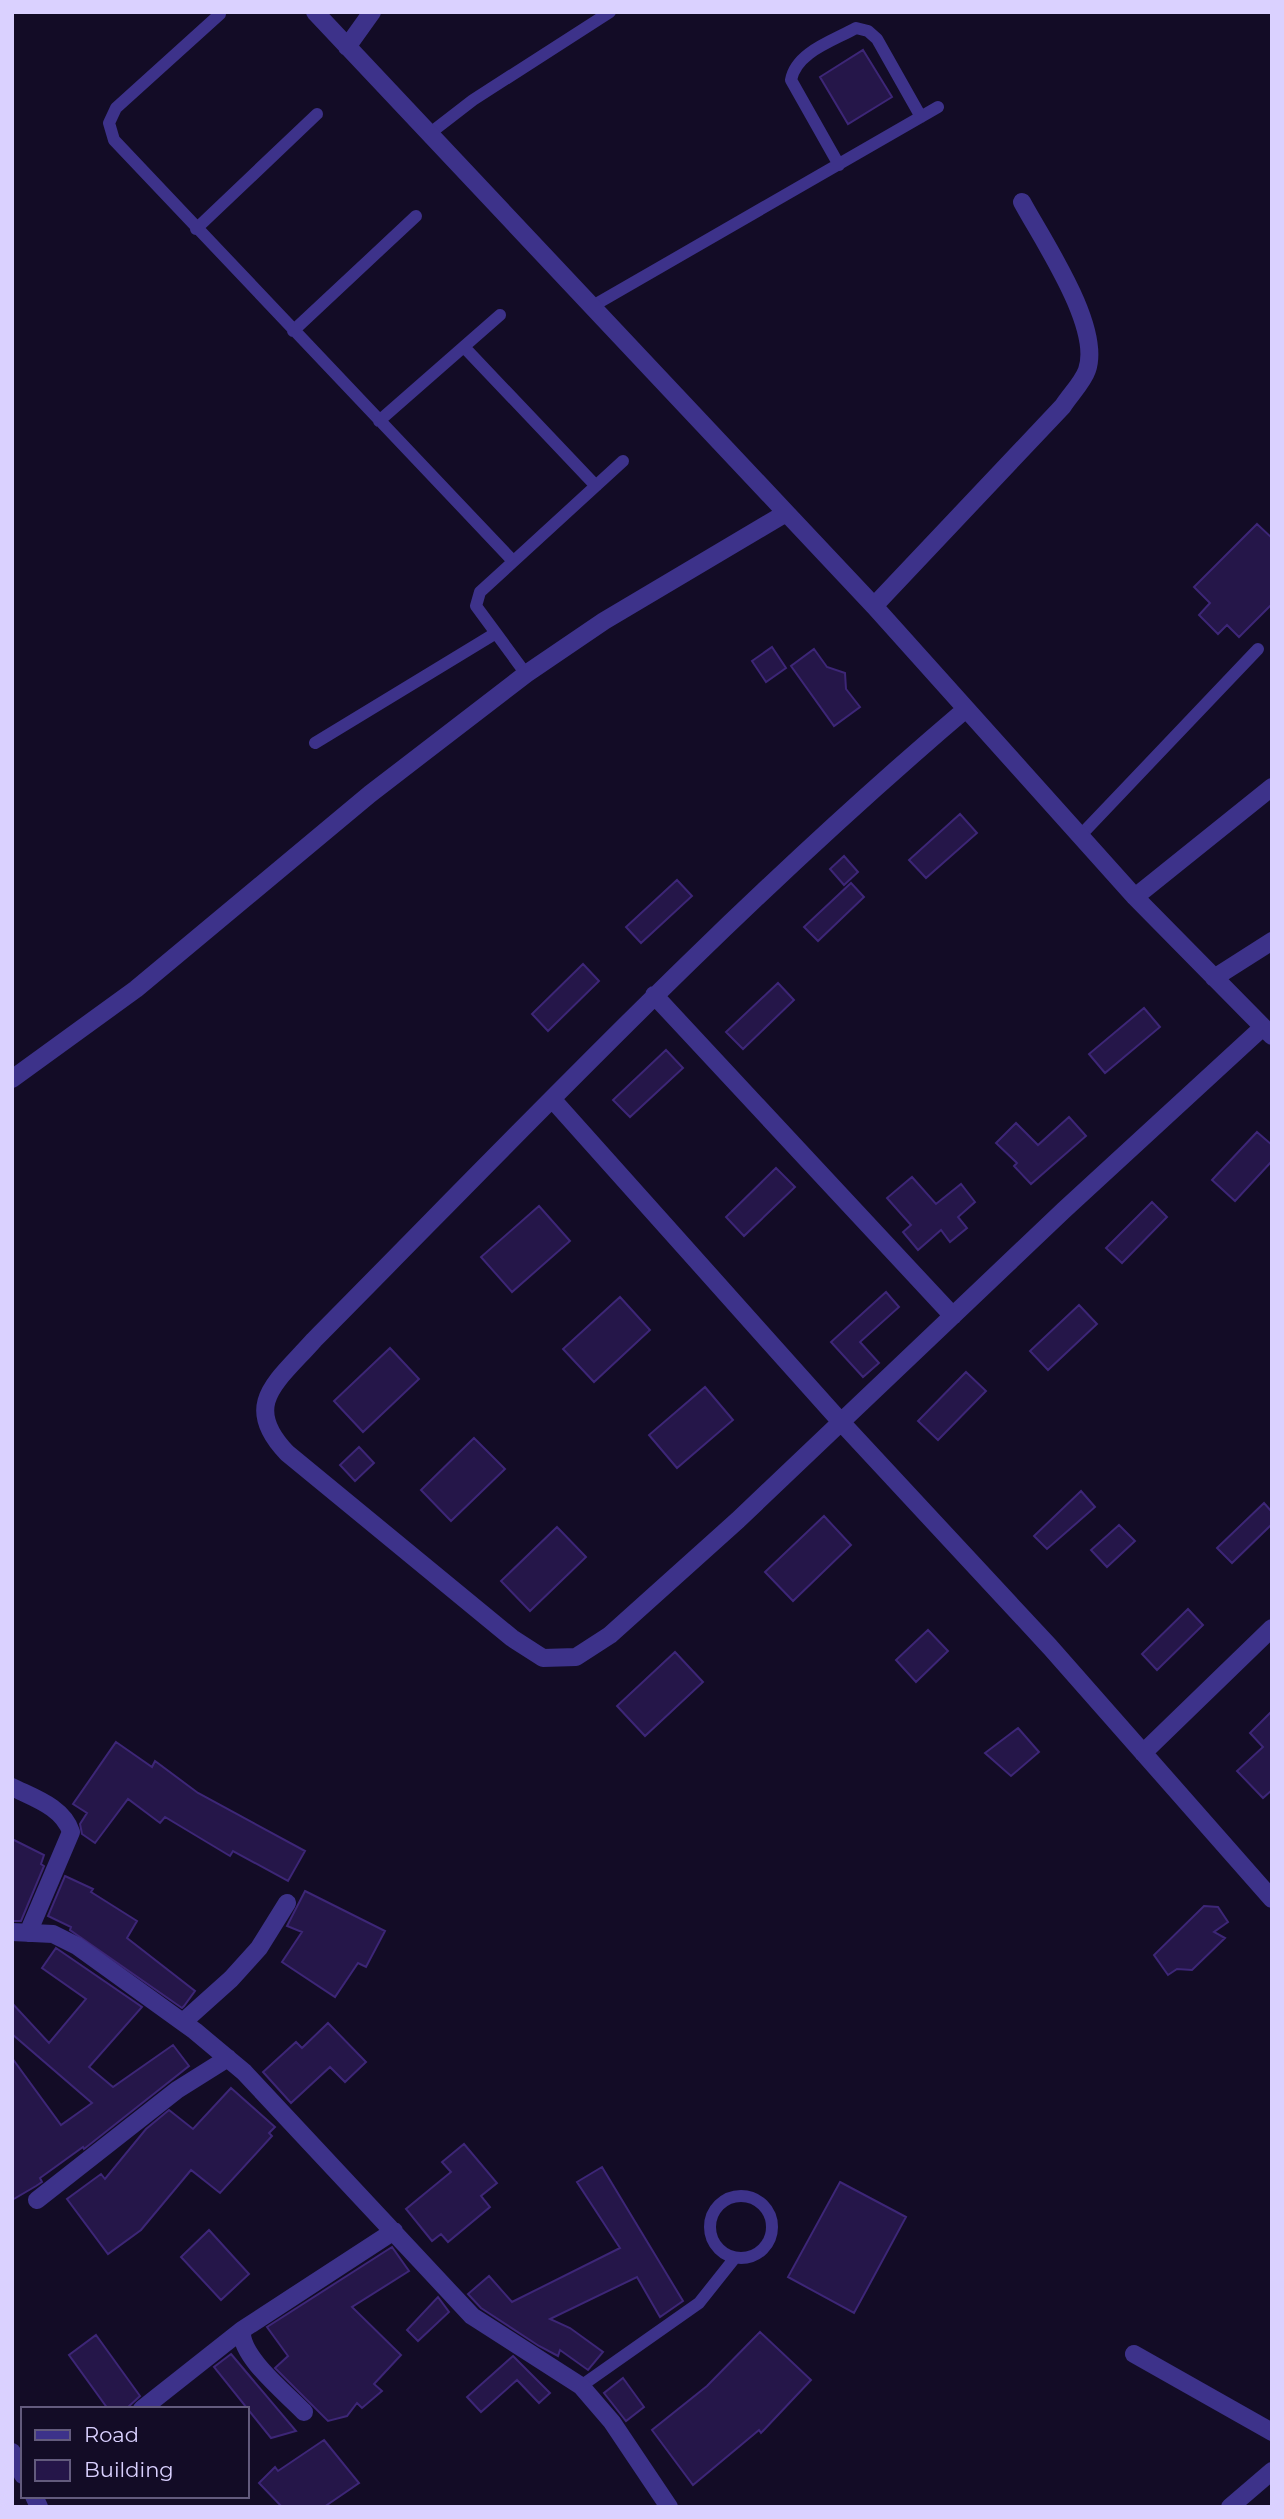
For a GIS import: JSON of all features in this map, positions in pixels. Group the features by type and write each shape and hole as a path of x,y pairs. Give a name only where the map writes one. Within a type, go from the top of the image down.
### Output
{"street":[{"path":"315,12 874,606 1135,897 1267,1032 953,1316 610,1635 576,1657 543,1658 512,1638 411,1557 270,1436 263,1416 269,1391 314,1340 654,995 857,802 966,709"},
{"path":"347,47 372,12"},
{"path":"874,606 1063,406 1087,370 1090,343 1075,303 1022,202"},
{"path":"12,1079 136,989 370,794 526,674 604,621 786,513"},
{"path":"1135,897 1272,787"},
{"path":"1214,978 1272,940"},
{"path":"654,995 953,1316"},
{"path":"553,1100 841,1422 1051,1647 1272,1899"},
{"path":"1143,1753 1272,1628"},
{"path":"12,1787 45,1803 67,1819 71,1832 20,1933 52,1934 77,1946 183,2022 228,2058 472,2316 581,2386 612,2422 669,2507"},
{"path":"183,2022 232,1979 259,1948 287,1903"},
{"path":"37,2200 177,2090 228,2058"},
{"path":"145,2407 242,2330 394,2231"},
{"path":"242,2330 241,2340 250,2356 304,2412"},
{"path":"1134,2354 1272,2432"},
{"path":"12,2452 21,2471"},
{"path":"1230,2507 1270,2477"}],"lane":[{"path":"429,134 473,100 610,12"},
{"path":"220,14 116,108 108,123 114,140 513,561"},
{"path":"839,164 791,80 793,69 800,60 822,47 856,28 868,31 877,39 920,117"},
{"path":"591,307 938,107"},
{"path":"196,229 317,114"},
{"path":"293,331 416,216"},
{"path":"379,421 500,315"},
{"path":"464,347 596,486"},
{"path":"526,674 477,606 480,592 623,461"},
{"path":"315,743 496,633"},
{"path":"1080,836 1258,649"},
{"path":"581,2386 699,2303 734,2259 751,2257 766,2246 773,2231 772,2218 754,2197 740,2194 725,2199 711,2215 708,2235 719,2252 734,2259"}],"building":[{"path":"863,50 892,97 848,124 820,77"},
{"path":"1257,524 1272,538 1272,604 1239,637 1227,625 1218,634 1199,615 1210,603 1194,587"},
{"path":"772,647 786,668 766,682 752,661"},
{"path":"814,649 827,667 845,673 846,689 860,707 834,726 791,666"},
{"path":"960,814 977,833 926,878 909,860"},
{"path":"844,856 858,872 844,885 830,869"},
{"path":"677,880 692,896 641,943 626,927"},
{"path":"851,883 864,897 818,941 804,927"},
{"path":"583,964 599,981 548,1031 532,1014"},
{"path":"778,983 794,1000 743,1049 726,1032"},
{"path":"1144,1008 1160,1027 1105,1073 1089,1054"},
{"path":"666,1050 683,1068 630,1117 613,1100"},
{"path":"1069,1117 1086,1136 1031,1184 1014,1166 1017,1163 996,1143 1016,1123 1038,1145"},
{"path":"1257,1132 1272,1145 1272,1161 1235,1201 1212,1180"},
{"path":"776,1168 795,1187 744,1236 726,1217"},
{"path":"912,1177 936,1204 961,1184 975,1202 958,1217 967,1228 950,1242 941,1230 918,1250 903,1232 911,1225 887,1198"},
{"path":"1152,1202 1167,1217 1122,1263 1106,1248"},
{"path":"539,1206 570,1241 512,1292 481,1257"},
{"path":"886,1292 899,1307 860,1342 879,1363 863,1377 831,1342"},
{"path":"620,1297 650,1330 594,1382 563,1349"},
{"path":"1079,1305 1097,1324 1048,1370 1030,1351"},
{"path":"390,1348 419,1379 363,1432 334,1401"},
{"path":"966,1372 986,1391 938,1440 918,1421"},
{"path":"705,1387 733,1420 677,1468 649,1435"},
{"path":"474,1438 505,1469 451,1521 421,1490"},
{"path":"359,1447 374,1463 355,1481 340,1465"},
{"path":"1081,1491 1095,1507 1047,1549 1034,1536"},
{"path":"1264,1503 1272,1512 1272,1524 1232,1563 1217,1548"},
{"path":"824,1516 851,1545 793,1601 765,1572"},
{"path":"1119,1525 1135,1541 1107,1567 1091,1550"},
{"path":"557,1527 586,1557 530,1611 501,1581"},
{"path":"1188,1609 1203,1625 1157,1670 1142,1654"},
{"path":"928,1630 948,1651 916,1682 896,1660"},
{"path":"675,1652 703,1682 645,1736 617,1706"},
{"path":"1272,1711 1272,1790 1263,1798 1237,1771 1263,1747 1250,1733"},
{"path":"1018,1728 1039,1752 1011,1776 985,1753"},
{"path":"116,1742 152,1767 155,1761 198,1793 305,1851 288,1881 233,1851 230,1856 165,1817 160,1823 128,1799 95,1843 82,1834 80,1824 87,1813 73,1804"},
{"path":"12,1839 44,1855 41,1864 44,1866 21,1921 12,1921"},
{"path":"65,1876 93,1889 91,1892 137,1921 127,1938 195,1991 182,2008 70,1930 71,1927 48,1916"},
{"path":"305,1891 385,1931 366,1967 358,1963 335,1997 282,1962 302,1932 287,1926"},
{"path":"1204,1906 1218,1907 1228,1922 1214,1932 1225,1938 1192,1970 1177,1969 1168,1975 1154,1955"},
{"path":"56,1948 142,2007 89,2067 113,2087 173,2045 189,2066 84,2149 83,2147 40,2178 42,2182 12,2200 12,2058 61,2125 92,2103 12,2034 12,2003 49,2043 86,1999 42,1968"},
{"path":"328,2023 366,2062 345,2082 330,2067 291,2103 263,2072 296,2042 302,2048"},
{"path":"231,2088 275,2127 269,2133 272,2136 220,2193 191,2170 141,2230 108,2254 67,2199 101,2174 105,2179 146,2129 169,2110 193,2129"},
{"path":"464,2144 497,2183 481,2196 490,2207 448,2242 441,2234 432,2241 406,2209 451,2172 442,2162"},
{"path":"602,2167 683,2301 660,2317 637,2277 550,2319 570,2328 603,2352 588,2370 560,2350 558,2356 539,2346 481,2308 468,2294 489,2276 512,2302 620,2248 577,2182"},
{"path":"840,2182 906,2217 854,2313 788,2277"},
{"path":"209,2230 249,2274 221,2300 181,2257"},
{"path":"392,2247 409,2271 352,2307 401,2355 374,2384 382,2391 362,2408 357,2403 347,2416 328,2421 275,2368 288,2356 267,2327"},
{"path":"438,2297 449,2312 418,2341 407,2330"},
{"path":"760,2332 811,2380 761,2433 759,2430 693,2485 652,2430 707,2386"},
{"path":"96,2335 140,2396 128,2407 107,2407 69,2355"},
{"path":"231,2354 296,2431 271,2438 214,2367"},
{"path":"513,2356 550,2393 539,2403 517,2380 481,2412 467,2397"},
{"path":"623,2378 644,2407 626,2421 604,2393"},
{"path":"324,2440 359,2483 324,2507 282,2507 259,2483 275,2467 278,2471"}]}
